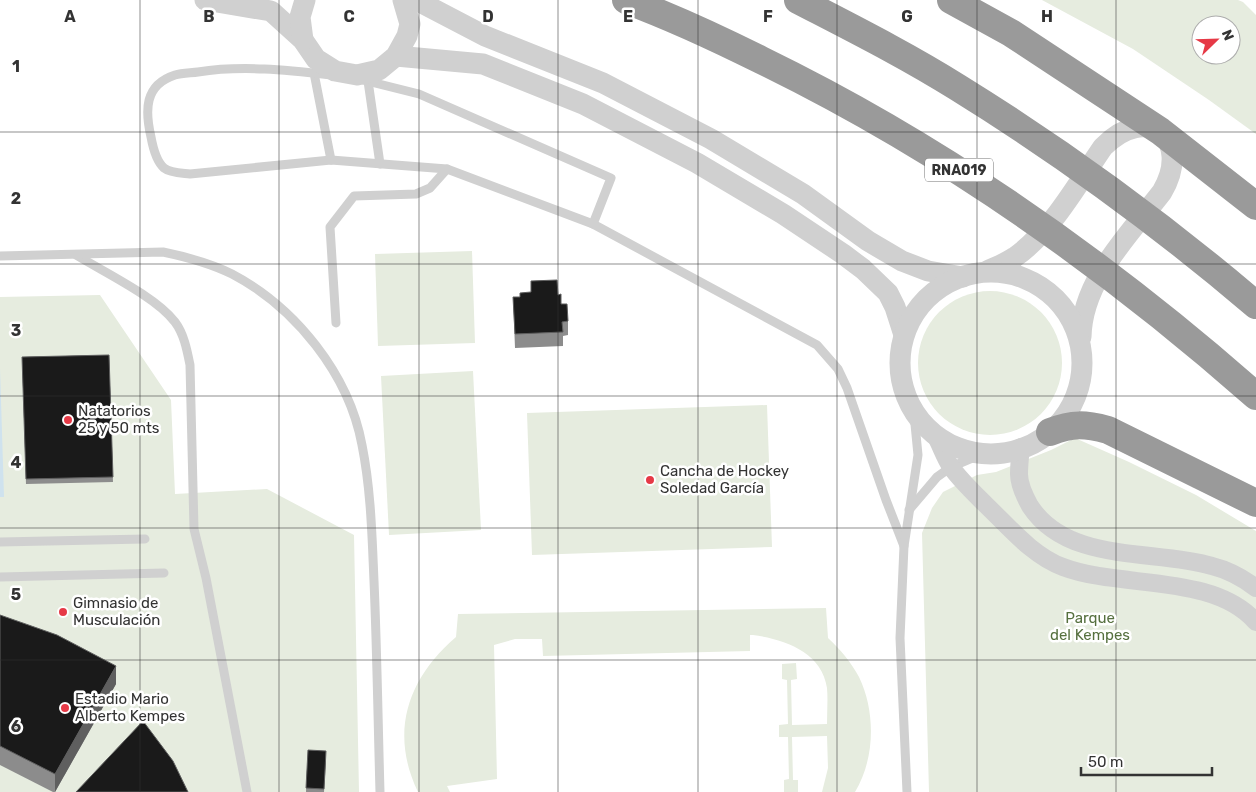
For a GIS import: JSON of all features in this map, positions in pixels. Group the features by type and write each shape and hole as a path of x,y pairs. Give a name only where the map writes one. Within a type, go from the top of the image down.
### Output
{"highway":[{"name":"RNA019","path":"626,0 678,21 793,75 930,151 1065,242 1181,332 1256,396"},
{"path":"798,0 903,55 949,82 1059,154 1157,226 1256,306"},
{"path":"951,0 1011,33 1160,132 1256,206"},
{"path":"1050,432 1065,426 1078,424 1108,430 1256,503"}],"street":[{"path":"205,0 271,11 304,40 316,59 335,71 357,75 379,70 396,56 407,36 410,24 403,0"},
{"path":"304,40 300,17 305,0"},
{"path":"416,0 485,36 603,83 711,139 803,194 868,241 902,261 928,271 971,276 995,272 1010,273 1025,277 1049,291 1068,312 1075,326 1082,361 1077,394 1062,419 1050,432 1036,442 1021,448 997,453 984,453 959,448 936,437 914,414 907,399 901,377 900,355 904,335 912,317 921,304 947,283 971,276 1013,259 1037,237 1055,216 1110,139 1130,127 1141,126 1160,132 1167,140 1173,158 1169,181 1112,256 1094,287 1085,306 1081,321 1080,345"},
{"path":"396,56 483,64 583,104 697,163 783,214 863,269 888,293 896,307 904,335"},
{"path":"936,437 951,467 971,491 1032,549 1062,567 1085,574 1167,586 1217,596 1242,608 1256,622"},
{"path":"1021,448 1019,475 1025,498 1038,517 1056,532 1083,545 1212,566 1235,574 1256,588"}],"lane":[{"path":"593,224 611,178 419,94 368,81 285,69 212,69 174,75 155,86 149,99 146,116 154,152 165,169 190,174 331,160 447,169 593,224 817,345 838,368 847,388 904,546"},
{"path":"314,73 331,160"},
{"path":"368,81 380,164"},
{"path":"336,323 330,227 354,196 416,194 430,188 447,169"},
{"path":"0,256 164,252 189,258 231,273 260,292 293,318 310,337 338,379 362,444 370,496 376,625 380,792"},
{"path":"76,255 160,307 176,323 187,349 190,365 194,529 206,578 247,792"},
{"path":"907,792 900,638 904,546 918,454 914,414"},
{"path":"908,510 937,477 951,467 984,453"},
{"path":"0,542 145,539"},
{"path":"0,577 164,573"}],"green space":[{"path":"1042,0 1238,0 1243,2 1256,15 1256,134 1133,49"},
{"path":"472,251 475,343 378,346 375,254"},
{"path":"990,291 1017,297 1030,303 1041,312 1050,323 1056,336 1062,363 1056,390 1050,403 1041,414 1030,423 1017,429 990,435 963,429 950,423 939,414 930,403 924,390 918,363 924,336 930,323 939,312 950,303 963,297"},
{"path":"100,295 171,400 175,494 267,489 354,535 359,792 0,792 0,297"},
{"path":"473,371 481,530 389,535 381,376"},
{"name":"Cancha de Hockey Soledad García","path":"767,405 772,547 532,555 527,413"},
{"name":"Parque del Kempes","path":"1075,438 1196,495 1256,531 1256,792 929,792 922,533 932,508 943,492 977,475 996,472 1051,450"},
{"path":"826,608 828,638 856,671 865,691 868,705 871,735 870,750 862,779 855,792 822,792 828,768 827,736 792,737 793,780 798,780 798,792 784,792 784,780 789,779 788,737 779,737 779,725 788,724 787,680 782,679 782,664 796,663 797,679 791,680 792,725 827,724 827,688 824,676 810,656 789,644 750,635 750,651 543,656 542,639 515,639 494,645 497,779 447,786 450,792 418,792 409,770 405,748 405,727 408,707 415,688 426,670 439,653 456,637 458,614"}],"water":[{"path":"0,369 4,497 0,497"}],"building":[{"path":"557,280 558,295 561,294 561,304 567,304 568,321 562,322 563,332 515,334 513,297 520,297 520,293 531,292 531,281"},
{"name":"Natatorios 25 y 50 mts","path":"109,355 113,477 26,479 22,357"},
{"path":"0,615 57,635 116,666 55,774 0,746"},
{"path":"143,721 173,761 188,792 76,792"},
{"path":"308,750 326,751 324,789 306,788"}],"place":[{"name":"Natatorios 25 y 50 mts","path":"68,420"},
{"name":"Cancha de Hockey Soledad García","path":"650,480"},
{"name":"Gimnasio de Musculación","path":"63,612"},
{"name":"Estadio Mario Alberto Kempes","path":"65,708"}]}
